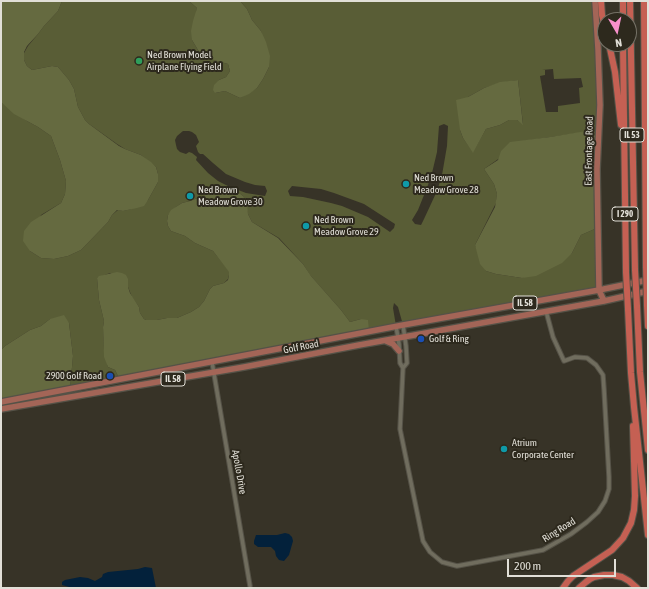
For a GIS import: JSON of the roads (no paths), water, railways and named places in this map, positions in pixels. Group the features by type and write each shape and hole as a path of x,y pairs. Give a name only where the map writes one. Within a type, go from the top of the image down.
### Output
{"highway":[{"path":"601,1 602,12"},
{"path":"623,1 623,12"},
{"name":"IL 53","path":"630,1 635,270 640,372 648,450"},
{"name":"IL 53","path":"644,1 646,267 648,326"},
{"path":"611,52 615,72 624,157"},
{"name":"I 290","path":"624,52 626,272 631,373 648,535"},
{"path":"563,588 573,576 612,550 623,538 630,523 634,510 635,496 633,435 634,407"},
{"path":"578,588 594,577 604,575 622,577 637,588"}],"main road":[{"name":"East Frontage Road","path":"595,1 600,105 597,169 599,290 604,301"},
{"name":"IL 58","path":"599,290 648,280"},
{"name":"Golf Road","path":"1,402 396,326 599,290"},
{"name":"IL 58","path":"604,301 648,291"},
{"name":"Golf Road","path":"1,409 405,338 604,301"},
{"path":"386,341 393,344 399,351"}],"street":[{"name":"Ring Road","path":"396,326 400,363 403,368 400,429 422,541 430,552 442,562 457,566 543,550 571,534 587,522 598,512 605,501 609,488 609,477 603,375 596,365 587,358 575,357 564,361 553,337 546,311"},
{"name":"Ring Road","path":"403,325 407,363 403,368"},
{"name":"Apollo Drive","path":"212,362 250,586"}],"water":[{"path":"285,533 292,537 293,541 289,555 284,561 279,560 275,551 271,547 258,547 254,544 256,535 277,535"},
{"path":"145,567 152,568 156,588 73,588 62,585 62,582 65,580 80,577 95,581 102,577 103,574 108,572"}],"place":[{"name":"Ned Brown Model Airplane Flying Field","path":"139,61"},
{"name":"Ned Brown Meadow Grove 28","path":"406,184"},
{"name":"Ned Brown Meadow Grove 30","path":"190,196"},
{"name":"Ned Brown Meadow Grove 29","path":"306,226"},
{"name":"Golf & Ring","path":"421,339"},
{"name":"2900 Golf Road","path":"110,376"},
{"name":"Atrium Corporate Center","path":"504,449"}]}
